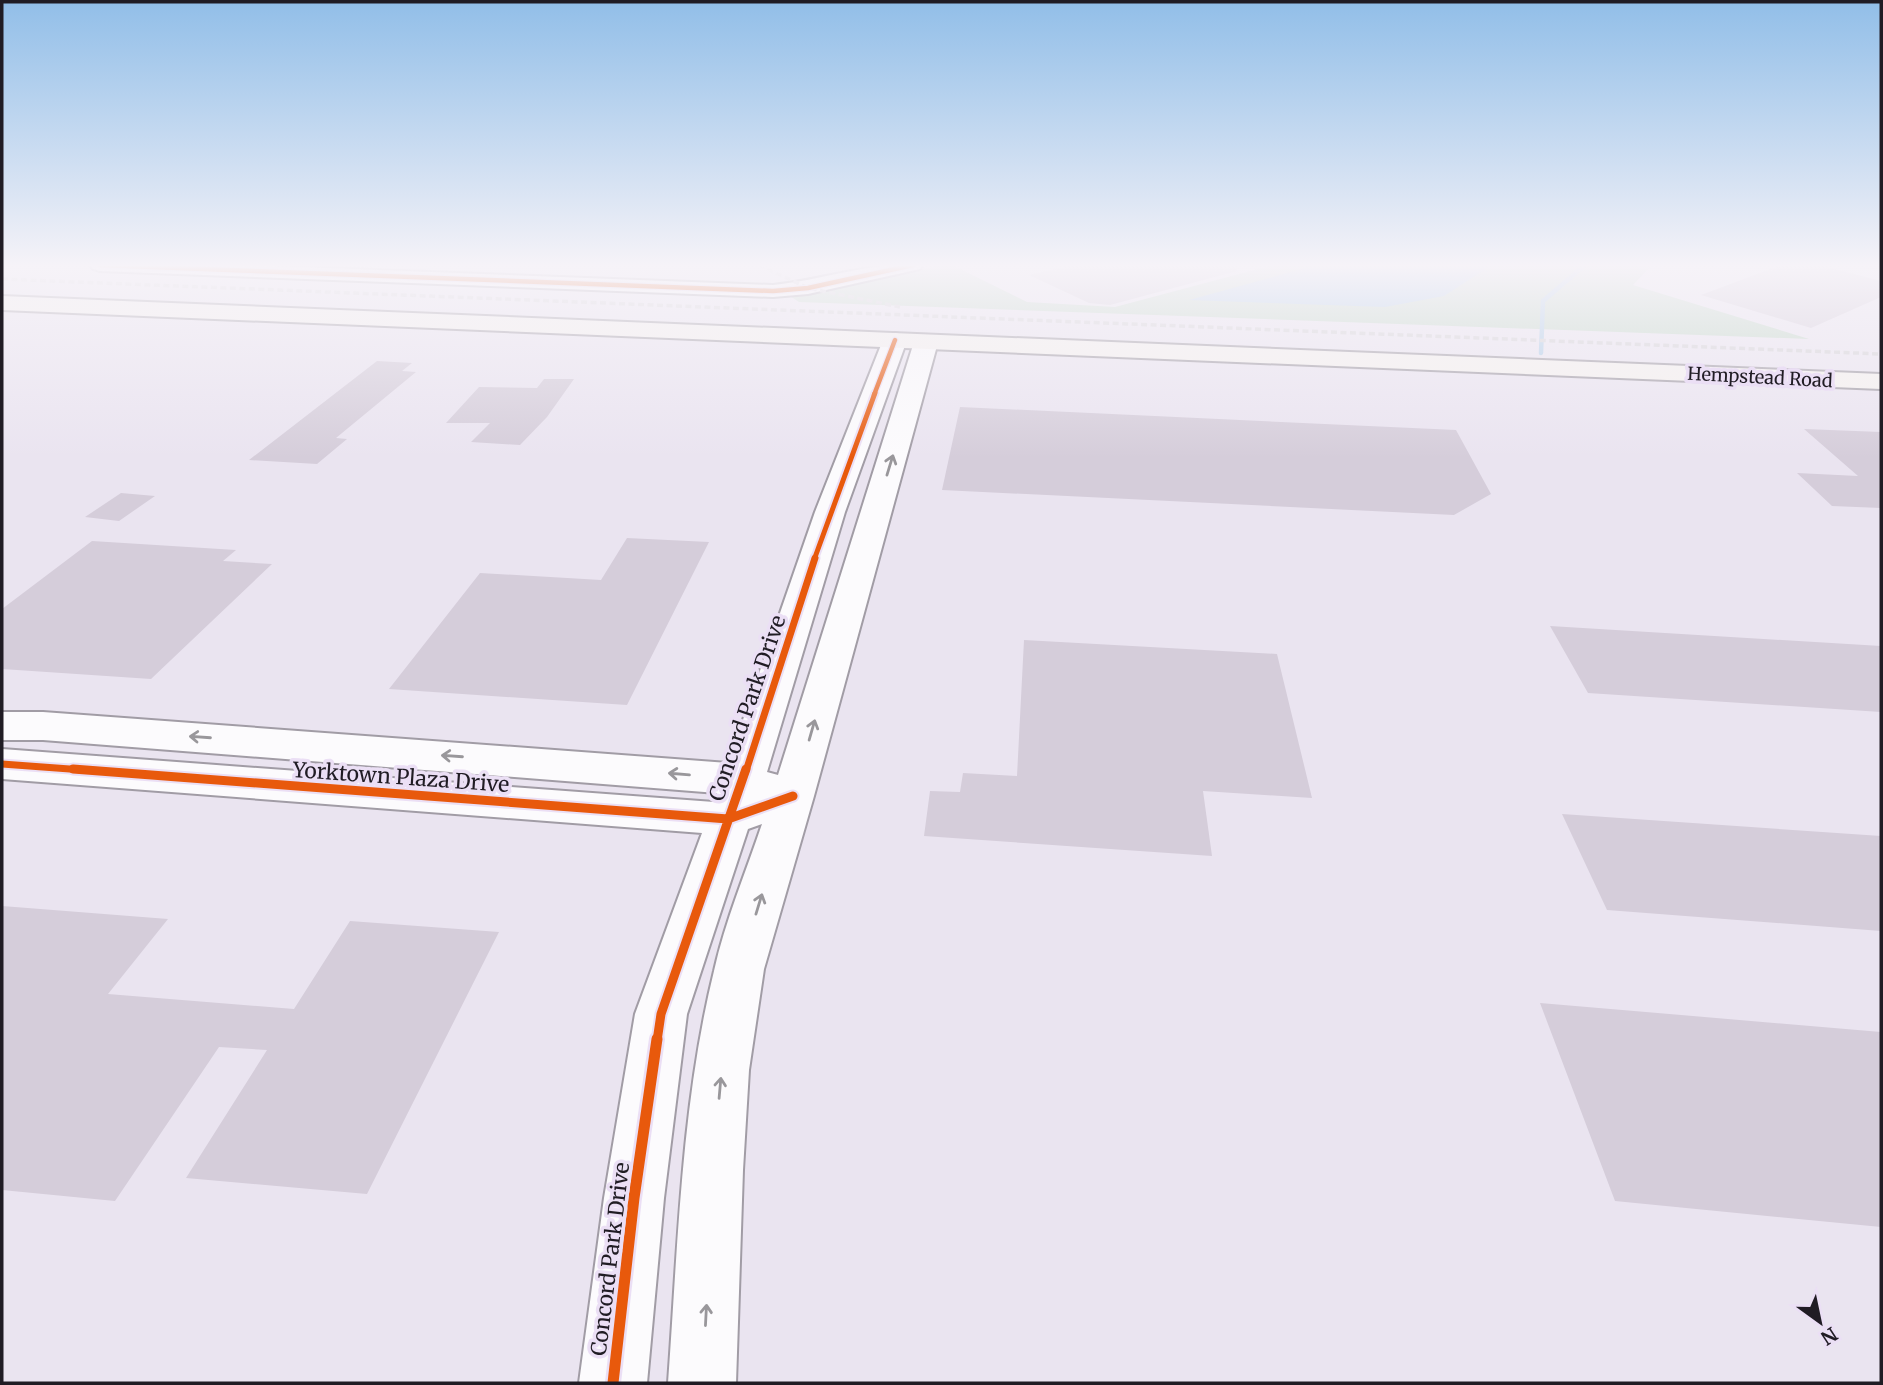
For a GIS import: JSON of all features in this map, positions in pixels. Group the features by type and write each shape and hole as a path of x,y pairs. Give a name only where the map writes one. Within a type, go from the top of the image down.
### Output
{"main road":[{"name":"Hempstead Road","path":"639,330 1881,382"}],"street":[{"name":"Concord Park Drive","path":"702,1383 713,1170 722,1070 739,970 755,798 830,512 911,341"},
{"name":"Concord Park Drive","path":"613,1383 634,1198 661,1014 875,515 911,341"},
{"path":"830,512 875,515"},
{"name":"Yorktown Plaza Drive","path":"2,726 43,726 271,743 755,798"},
{"path":"205,779 271,743"},
{"name":"Yorktown Plaza Drive","path":"2,764 205,779 755,798"}],"green space":[{"path":"1553,330 1778,330 1809,339"}],"building":[{"path":"377,361 412,363 402,371 416,372 336,438 347,439 317,464 249,460"},
{"path":"544,379 574,379 547,417 520,445 471,442 490,423 446,423 479,387 537,388"},
{"path":"960,407 1456,430 1491,494 1454,515 942,490"},
{"path":"1804,429 1881,432 1881,508 1832,506 1797,473 1858,476"},
{"path":"121,493 155,496 119,521 85,517"},
{"path":"627,538 709,542 627,705 389,689 480,573 601,580"},
{"path":"92,541 236,550 223,561 272,564 151,679 2,669 2,609"},
{"path":"1550,626 1881,646 1881,712 1588,693"},
{"path":"1024,640 1277,654 1312,798 1203,791 1212,856 924,836 930,791 960,792 963,773 1017,776"},
{"path":"1562,814 1881,836 1881,931 1607,910"},
{"path":"2,906 168,919 108,994 294,1009 350,921 499,932 367,1194 186,1178 267,1050 219,1047 115,1201 2,1190"},
{"path":"1540,1003 1881,1032 1881,1227 1615,1201"}],"waterway":[{"path":"1541,353 1542,330"}],"railway":[{"path":"1271,330 1881,354"}],"cycle path":[{"path":"613,1383 634,1198 661,1014 743,780 830,512 895,340"},
{"path":"2,764 728,819 793,796"}]}
